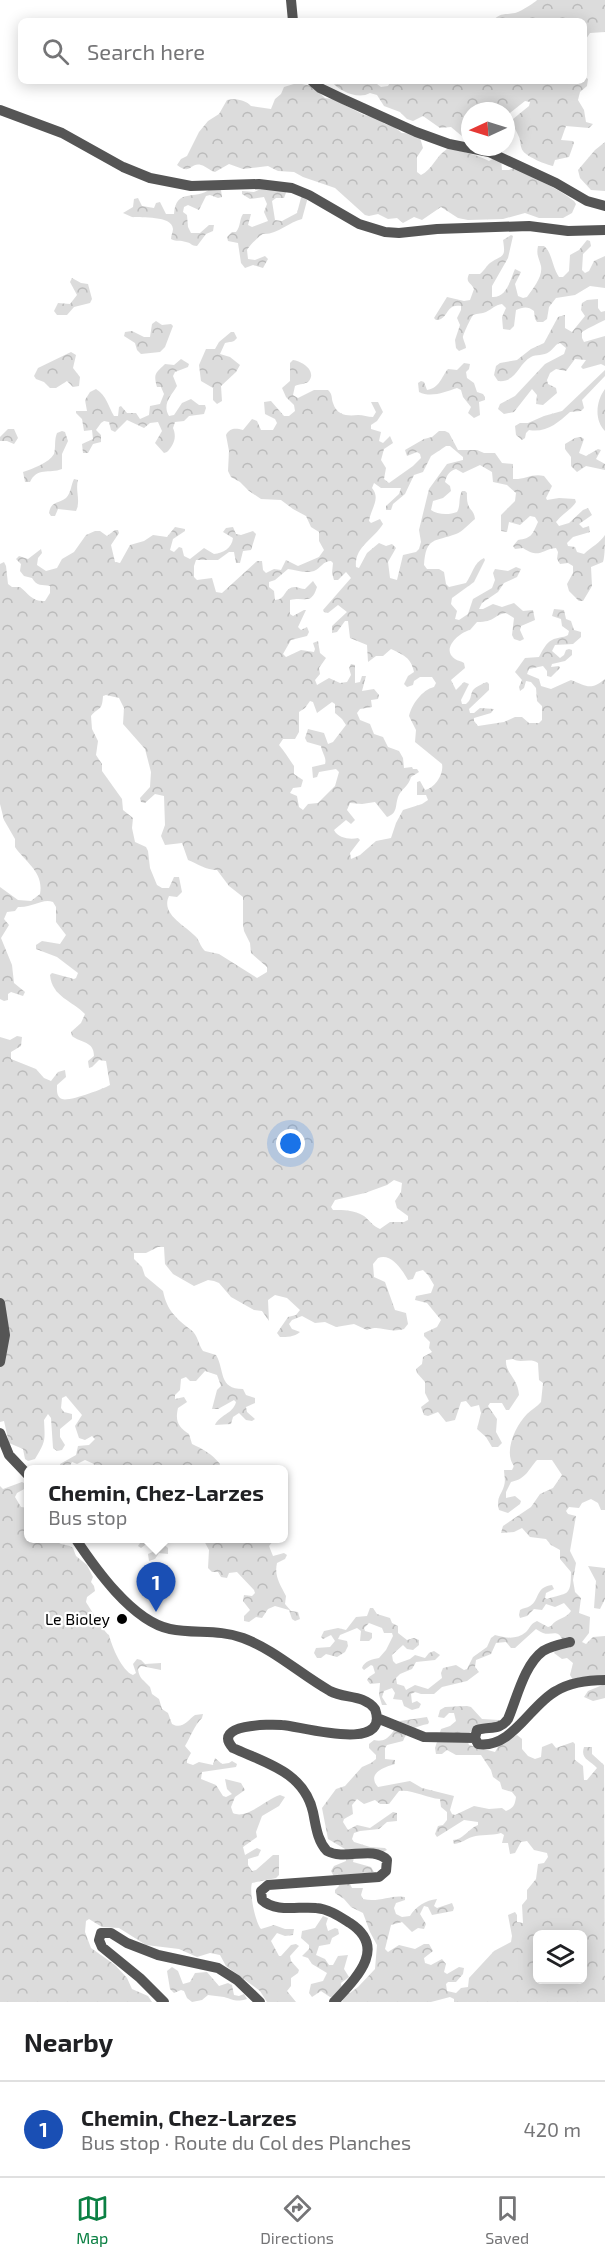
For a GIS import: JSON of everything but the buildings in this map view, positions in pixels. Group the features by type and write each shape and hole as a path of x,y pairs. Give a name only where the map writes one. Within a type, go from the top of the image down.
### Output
{"street":[{"path":"291,0 292,18"},
{"path":"317,84 338,97 416,132 449,144 489,152 556,183 582,198 605,206"},
{"path":"0,110 62,134 123,167 150,178 191,186 259,184 292,188 309,195 359,224 385,232 529,226 568,231 605,230"},
{"path":"0,1303 5,1335 0,1362"},
{"path":"0,1433 9,1455 24,1471"},
{"path":"78,1543 109,1585 132,1606 159,1625 178,1630 220,1632 246,1640 283,1659 333,1692 367,1701 375,1709 377,1718 372,1728 360,1735 345,1735 288,1725 270,1725 235,1729 228,1736 233,1748 272,1763 298,1783 311,1804 318,1837 327,1851 341,1856 376,1855 387,1860 386,1871 376,1877 270,1885 261,1891 262,1900 271,1906 315,1908 334,1913 355,1926 365,1937 368,1950 365,1961 358,1974 334,2002"},
{"path":"570,1641 539,1654 529,1668 505,1724 497,1728 477,1730 475,1738 478,1744 496,1742 510,1734 545,1698 556,1690 569,1684 605,1680"},
{"path":"377,1718 424,1737 475,1738"},
{"path":"164,2002 140,1978 102,1947 99,1940 101,1933 111,1933 127,1943 158,1955 210,1965 223,1970 260,2002"}],"green space":[{"path":"537,0 605,0 605,32 590,33 587,38 587,18 495,18 515,13"},
{"path":"587,78 588,79 587,86 580,92 578,100 584,110 586,122 593,124 589,128 566,126 561,140 574,143 569,157 555,160 553,166 533,158 521,148 515,128 515,117 529,106 530,102 525,101 515,109 515,102 461,102 461,135 451,127 440,128 423,116 413,121 407,119 400,112 384,106 377,95 370,93 354,95 334,84 377,84 381,87 389,84 587,84"},
{"path":"294,84 312,86 325,98 333,99 364,115 375,117 402,133 419,134 423,148 417,157 417,172 421,175 447,149 461,152 461,156 479,156 489,161 496,157 501,159 502,170 518,166 576,204 572,213 563,218 539,218 525,213 503,219 468,220 458,218 441,207 422,220 414,217 403,223 397,218 388,219 378,214 365,215 335,188 294,172 278,171 268,166 243,169 229,164 215,172 201,165 185,169 177,165 187,156 199,132 208,121 219,114 227,100 240,100 251,106 271,109 275,99 284,87"},
{"path":"605,142 605,191 591,190 580,178 578,170"},
{"path":"263,188 287,190 284,198 276,198 272,201 275,220 282,221 297,213 302,194 308,197 302,219 263,234 247,250 248,259 255,260 265,256 268,259 263,268 253,265 245,268 241,263 238,243 228,241 227,237 238,230 243,214 251,214 248,225 252,227 268,221 264,212 267,204 264,197 250,199 242,194 242,191 254,192"},
{"path":"210,189 221,190 222,197 206,196 199,210 188,205 184,207 183,212 187,215 191,233 200,233 209,225 214,225 213,231 206,234 197,246 171,239 173,229 167,221 132,217 123,213 133,207 134,199 138,198 142,206 154,208 156,203 160,202 166,214 174,214 178,200 182,197"},
{"path":"513,236 508,258 492,286 492,297 497,297 505,291 515,269 521,272 515,284 518,296 527,297 537,282 541,270 538,246 544,246 547,249 559,277 563,277 569,271 570,255 579,250 587,240 590,241 591,246 583,254 582,270 585,273 589,271 594,261 605,256 605,288 590,286 575,295 556,298 549,307 547,319 543,322 537,322 534,311 530,308 516,310 514,326 510,330 503,329 502,317 506,308 502,304 484,313 473,315 463,337 466,348 459,351 455,340 460,325 457,318 461,306 452,307 440,319 434,318 447,297 470,300 474,289 468,281 469,274 480,274 489,264 503,255 503,240"},
{"path":"72,278 88,284 92,299 90,303 74,307 67,315 57,315 54,311 58,303 70,304 77,295 70,282"},
{"path":"598,299 598,308 601,312 605,311 605,320 582,332 582,338 584,342 605,336 605,366 601,364 583,369 581,367 586,360 575,359 566,371 556,369 550,373 548,384 556,388 557,393 543,405 536,404 537,395 532,389 514,412 504,414 498,409 500,404 515,396 545,364 564,354 566,348 560,343 547,353 531,357 513,376 504,381 498,381 494,375 496,366 517,360 531,349 544,343 558,317 565,315 565,328 572,332 585,316 581,310 582,303"},
{"path":"156,321 162,325 171,324 173,326 165,347 160,352 141,354 135,343 124,336 125,332 132,331 144,337 150,337 152,324"},
{"path":"234,332 237,338 225,343 220,354 230,357 240,365 221,386 222,401 217,404 213,400 213,388 201,381 199,365 206,349 215,349 219,342"},
{"path":"71,352 76,355 73,368 80,377 79,386 73,387 67,381 56,388 50,388 44,382 36,379 34,376 38,368"},
{"path":"181,359 189,364 188,367 175,372 173,376 177,386 167,404 169,416 174,415 182,403 191,399 199,405 205,405 206,408 204,414 189,416 184,421 175,422 174,441 167,452 164,453 155,443 162,431 158,422 150,423 144,428 127,420 115,432 111,430 109,422 101,423 96,430 101,435 101,442 93,444 88,453 83,453 82,444 93,439 92,430 84,431 82,419 76,411 87,411 85,400 90,392 96,389 100,392 114,416 118,416 121,406 127,413 136,413 140,419 149,415 150,406 160,404 164,394 161,387 157,387 155,376 157,372 165,364 174,365"},
{"path":"293,360 307,367 311,373 308,382 295,386 293,395 298,398 314,390 328,390 340,413 371,417 376,412 371,402 378,402 383,412 371,425 371,429 381,432 379,441 383,443 390,436 393,443 384,449 381,460 386,468 384,479 389,483 421,458 417,452 407,456 405,450 432,437 439,431 445,431 449,433 458,450 495,453 502,463 513,464 513,479 544,476 552,486 547,500 575,499 574,505 556,522 559,526 569,523 588,508 592,515 579,524 583,528 589,526 590,532 573,537 567,543 568,546 575,547 577,552 584,554 605,535 603,562 591,567 592,586 583,601 579,601 569,591 567,584 573,573 573,566 568,563 560,564 556,548 533,553 523,548 515,549 513,546 518,540 529,537 533,533 538,522 535,517 530,516 520,525 509,522 507,532 501,531 501,515 515,501 516,493 507,485 493,482 492,472 480,465 463,473 456,469 452,471 445,482 450,486 451,491 443,498 433,501 431,510 434,512 454,513 458,510 462,491 465,491 475,519 458,533 429,545 424,565 427,569 439,569 444,572 446,584 449,587 466,583 475,566 484,558 474,582 452,598 451,604 457,611 455,619 459,620 468,614 473,599 492,588 495,569 508,571 516,567 521,569 517,577 504,583 498,592 482,603 479,609 493,604 502,607 514,603 523,611 533,610 535,620 521,626 520,630 524,639 520,641 514,639 512,635 514,618 506,613 488,621 477,622 470,630 457,637 451,646 451,655 464,663 465,668 451,680 456,690 464,682 469,684 461,700 462,704 469,701 476,688 487,682 489,684 489,690 469,709 470,713 474,713 480,708 494,709 491,713 474,718 478,726 504,722 515,717 522,717 529,723 539,723 542,720 542,706 537,701 536,688 531,682 526,681 524,688 520,691 522,680 515,672 525,658 539,657 550,641 568,635 569,631 562,626 561,619 552,616 554,609 564,610 566,619 571,621 574,630 581,632 581,637 573,644 555,645 552,651 560,658 569,649 572,650 572,655 565,661 552,664 551,667 559,666 560,668 551,677 547,676 547,671 543,666 529,669 527,674 539,679 541,686 551,689 571,680 592,686 605,679 605,1510 601,1510 598,1503 591,1499 582,1503 579,1508 569,1507 566,1511 576,1516 570,1551 576,1563 573,1580 575,1592 581,1598 579,1613 590,1617 589,1633 582,1642 586,1644 593,1637 605,1636 605,1675 573,1680 570,1675 573,1663 554,1653 562,1639 560,1636 556,1633 546,1634 536,1629 515,1648 511,1648 506,1642 496,1643 491,1654 476,1660 475,1667 479,1672 467,1681 442,1687 434,1694 415,1692 411,1694 412,1703 417,1701 421,1704 419,1708 412,1710 404,1706 402,1700 393,1699 395,1693 392,1688 384,1691 382,1697 387,1705 382,1705 379,1695 380,1683 370,1684 367,1680 375,1673 373,1666 364,1670 362,1668 367,1662 379,1658 386,1650 393,1636 392,1633 384,1633 382,1628 369,1623 364,1628 365,1631 372,1633 369,1641 360,1641 361,1631 357,1628 340,1635 338,1639 347,1641 348,1646 345,1652 337,1657 326,1654 317,1658 314,1653 316,1648 330,1647 335,1641 331,1635 323,1639 321,1637 324,1631 338,1628 346,1630 356,1617 367,1616 370,1608 373,1608 377,1614 390,1618 392,1623 398,1626 398,1633 407,1640 414,1638 419,1640 419,1645 413,1650 403,1645 392,1655 396,1664 415,1655 425,1658 434,1651 440,1655 435,1660 416,1662 412,1669 396,1678 397,1684 404,1686 406,1690 415,1685 428,1689 442,1678 443,1668 456,1665 464,1670 467,1669 473,1657 487,1647 495,1635 518,1636 526,1632 537,1621 548,1627 571,1611 564,1603 555,1607 546,1604 542,1610 534,1609 527,1616 520,1618 520,1610 529,1607 543,1588 552,1585 554,1589 546,1593 545,1598 547,1599 566,1593 570,1586 571,1572 560,1559 560,1550 546,1539 530,1537 522,1528 514,1532 501,1533 503,1526 531,1507 540,1494 553,1488 562,1475 552,1460 537,1460 523,1476 511,1482 506,1492 506,1498 515,1496 521,1501 520,1504 508,1513 499,1510 498,1499 505,1482 504,1470 512,1470 514,1466 510,1454 512,1439 523,1419 541,1402 543,1383 539,1380 538,1363 506,1360 507,1369 516,1384 519,1395 509,1410 506,1410 502,1403 490,1403 488,1406 497,1419 496,1432 502,1443 498,1447 492,1447 477,1429 481,1413 479,1405 471,1407 466,1401 461,1402 455,1420 446,1422 438,1412 428,1416 424,1415 421,1407 429,1401 425,1393 425,1382 416,1369 422,1364 423,1357 432,1352 429,1348 430,1342 424,1333 437,1327 441,1320 427,1303 415,1300 416,1296 431,1293 434,1285 423,1270 416,1272 413,1279 408,1280 396,1263 388,1258 378,1258 373,1264 374,1277 385,1282 395,1310 406,1313 408,1324 404,1329 372,1328 367,1330 354,1324 336,1327 325,1322 315,1323 302,1316 292,1320 289,1324 292,1329 300,1332 293,1336 280,1337 277,1333 288,1317 296,1315 300,1310 287,1298 275,1295 268,1300 269,1321 262,1311 254,1310 231,1297 219,1283 208,1280 194,1286 173,1274 165,1264 164,1247 158,1247 146,1253 134,1253 134,1259 142,1267 145,1276 163,1291 170,1309 197,1337 203,1351 216,1355 226,1382 230,1386 243,1389 246,1395 255,1398 255,1403 246,1407 247,1412 255,1419 246,1420 239,1413 233,1417 231,1424 215,1425 236,1402 234,1400 218,1409 212,1409 217,1390 221,1386 217,1375 205,1371 196,1381 190,1381 186,1377 181,1379 180,1390 175,1395 175,1399 184,1397 187,1402 178,1408 178,1423 189,1434 192,1444 207,1452 220,1465 94,1465 85,1460 77,1464 72,1462 70,1465 60,1465 76,1455 78,1446 89,1445 95,1439 92,1436 85,1440 79,1438 75,1426 82,1415 66,1396 62,1398 61,1408 64,1412 72,1414 72,1419 60,1429 60,1437 65,1445 62,1450 57,1451 53,1448 51,1418 48,1414 44,1420 43,1444 35,1459 28,1461 25,1459 23,1449 9,1443 4,1421 0,1422 0,1037 10,1040 17,1036 22,1037 21,1046 11,1052 11,1059 36,1069 44,1078 51,1081 58,1072 65,1070 66,1077 57,1085 58,1095 62,1099 78,1097 110,1085 106,1061 99,1060 89,1068 88,1061 94,1056 92,1048 72,1036 71,1032 81,1023 85,1014 59,994 50,975 52,973 74,979 78,973 57,957 36,949 36,945 42,941 60,944 66,935 56,922 56,907 53,902 45,901 7,912 4,919 9,925 1,938 12,965 14,983 25,992 23,996 11,992 8,994 8,1000 0,999 0,887 18,900 31,901 40,894 41,886 33,868 15,847 15,839 4,820 0,804 0,564 4,562 6,566 8,584 12,587 20,587 33,599 45,601 50,593 50,586 38,584 32,578 24,576 20,571 21,564 16,559 19,556 28,559 41,549 42,553 37,565 46,571 57,568 62,559 74,552 86,535 95,531 100,531 107,536 118,530 119,533 111,545 115,562 120,563 130,545 144,541 153,535 167,537 175,527 185,529 185,531 173,539 170,550 174,552 179,547 182,548 184,556 190,559 204,548 214,554 231,545 233,538 223,532 226,528 233,527 236,534 241,535 253,531 256,534 251,550 243,551 240,563 236,563 234,552 229,552 218,560 196,560 194,577 197,580 212,578 216,592 222,593 257,561 262,561 263,570 266,573 274,569 281,570 286,560 298,566 319,557 324,550 319,541 319,532 311,527 306,516 281,500 261,499 231,477 228,471 229,451 226,435 231,430 243,430 252,419 257,421 261,430 273,430 277,423 275,419 265,414 264,402 271,401 284,416 289,416 295,411 294,405 286,397 282,388 290,381 290,363","holes":["446,446 450,446 463,457 463,460 447,464 429,489 419,530 421,542 419,549 403,555 397,580 390,578 388,562 396,548 392,544 386,546 379,543 367,553 359,568 356,567 356,560 361,549 383,524 380,519 371,523 369,521 376,500 372,488 374,483 381,488 401,488 399,494 386,506 386,510 391,510 393,504 405,494 414,475 423,472 431,456","331,561 334,580 338,580 346,572 351,578 323,610 328,613 338,605 347,612 332,626 332,633 337,632 345,621 348,621 350,638 367,645 368,662 376,656 383,656 391,649 406,657 414,672 408,676 404,684 407,687 413,685 414,681 420,677 432,677 436,683 434,687 425,691 418,698 409,716 416,730 415,742 442,764 440,776 429,789 425,790 420,781 417,782 417,795 426,795 428,800 403,810 391,838 376,841 360,855 351,859 350,853 360,840 341,837 334,830 346,820 351,824 355,820 347,810 350,803 375,802 387,817 395,811 399,794 409,783 411,777 419,772 412,767 404,768 403,758 399,751 388,747 383,737 374,734 370,724 360,720 357,713 360,709 372,707 371,700 378,699 379,695 374,689 362,691 366,676 362,676 360,682 355,683 355,665 351,664 349,668 351,675 347,682 340,683 329,678 317,685 315,680 326,658 320,653 318,641 313,643 314,652 301,650 286,657 283,654 291,640 307,636 309,632 307,627 301,630 298,627 306,610 293,616 290,614 290,600 310,598 317,587 313,581 305,589 291,588 281,598 275,600 274,591 269,587 269,582 288,569 311,572","103,696 119,698 124,708 123,724 145,749 151,772 150,787 140,798 141,802 145,803 155,794 164,796 165,825 161,836 165,845 182,843 188,860 217,870 229,886 243,897 243,924 251,953 267,967 267,972 257,978 219,954 205,951 197,938 176,920 168,909 169,896 177,897 182,892 179,877 174,877 169,888 157,885 150,868 146,847 135,842 132,828 133,818 123,810 122,799 102,771 102,764 96,755 98,741 92,729 91,716 101,707","310,701 313,702 317,713 332,702 335,704 335,713 346,725 333,742 328,744 324,733 308,729 305,738 307,742 321,746 325,760 325,764 312,767 313,778 317,777 319,772 336,769 339,772 335,786 318,803 308,804 303,810 299,807 297,796 290,793 293,788 301,787 303,780 294,774 294,766 279,745 283,739 295,739 299,732 299,712","394,1180 402,1183 401,1192 395,1201 397,1208 408,1216 408,1220 390,1222 380,1229 360,1214 333,1210 331,1207 335,1200 387,1185"]},
{"path":"464,363 470,364 466,372 467,378 474,383 477,392 485,397 485,400 479,402 480,415 474,418 468,413 471,407 463,397 461,390 457,388 443,393 419,392 418,383 421,381 424,382 427,390 431,389 438,385 448,369 457,370"},
{"path":"605,370 605,376 582,400 584,408 581,411 570,412 546,429 529,430 522,440 516,435 515,426 562,411"},
{"path":"605,389 605,431 599,421 598,410"},
{"path":"8,429 14,429 18,438 14,444 0,441 0,437"},
{"path":"65,432 68,441 62,454 62,469 36,474 30,482 25,482 23,472 52,457 57,433"},
{"path":"581,437 584,439 579,453 586,456 598,449 601,450 596,459 605,464 605,470 586,466 577,472 571,466 571,457 565,449 565,444"},
{"path":"74,479 78,480 76,511 58,509 55,516 51,516 49,513 51,506 68,496"},
{"path":"24,1483 24,1489 15,1497 21,1507 24,1507 24,1543 59,1543 70,1546 76,1556 87,1565 93,1577 91,1582 95,1591 87,1597 86,1602 109,1635 115,1652 125,1669 133,1675 136,1673 133,1664 137,1659 145,1664 161,1663 161,1670 141,1666 138,1669 152,1694 159,1699 162,1709 168,1713 172,1724 179,1726 195,1715 203,1714 185,1746 191,1753 187,1763 193,1765 199,1762 213,1765 215,1758 222,1764 232,1761 237,1764 236,1767 202,1772 201,1779 216,1785 226,1797 232,1794 227,1789 225,1779 241,1783 245,1790 235,1797 231,1807 233,1813 244,1814 275,1797 280,1795 285,1797 279,1806 262,1816 256,1832 257,1837 243,1847 245,1855 257,1848 261,1850 258,1856 248,1859 248,1865 252,1871 273,1855 279,1855 279,1875 276,1878 252,1883 252,1899 261,1929 274,1925 294,1929 293,1935 285,1936 277,1933 271,1941 279,1956 291,1945 299,1946 290,1956 291,1961 299,1970 291,1978 291,1986 287,1991 296,2002 267,2002 260,1991 226,1966 220,1955 210,1953 197,1957 179,1949 146,1945 119,1928 102,1927 89,1919 86,1921 85,1932 91,1948 115,1965 127,1978 132,1989 148,1996 152,2002 0,2002 0,1486 3,1489"},
{"path":"140,1543 148,1543 141,1548 138,1546"},
{"path":"158,1543 164,1543 168,1548 168,1554 159,1553 155,1559 149,1561 148,1554 157,1550 160,1545"},
{"path":"205,1543 272,1543 269,1546 273,1556 284,1553 287,1555 285,1559 277,1563 276,1572 286,1596 285,1604 291,1611 298,1612 300,1619 295,1621 289,1610 275,1606 268,1609 262,1618 256,1617 249,1622 244,1621 244,1616 250,1610 243,1601 244,1595 252,1596 255,1593 254,1590 237,1572 229,1573 227,1578 221,1577 218,1572 212,1572 208,1568 209,1550"},
{"path":"588,1566 605,1568 605,1599 600,1609 594,1608 596,1581"},
{"path":"605,1684 605,1698 593,1701 584,1697 588,1691"},
{"path":"467,1706 471,1707 482,1719 499,1720 499,1722 481,1726 469,1733 466,1736 469,1745 495,1752 499,1745 517,1735 522,1739 522,1749 528,1756 535,1759 541,1757 542,1747 552,1743 556,1748 573,1742 575,1760 583,1766 584,1780 587,1780 597,1768 583,1754 584,1747 592,1747 592,1754 604,1765 605,2002 454,2002 454,1999 450,1997 431,2002 342,2002 345,1996 330,1997 321,1991 312,1997 309,1993 311,1984 323,1981 327,1973 302,1956 309,1949 309,1945 301,1938 302,1931 315,1928 323,1916 328,1918 326,1924 328,1931 335,1928 338,1929 339,1934 332,1938 330,1944 319,1946 316,1955 325,1959 329,1965 333,1965 338,1956 348,1955 344,1969 349,1977 341,1983 342,1991 350,1993 375,1969 377,1945 363,1913 351,1907 335,1893 339,1886 331,1871 334,1866 346,1861 345,1849 328,1839 322,1808 336,1789 345,1786 362,1767 376,1759 369,1744 374,1740 387,1738 400,1721 427,1717 428,1724 413,1729 403,1741 387,1745 385,1759 395,1760 395,1764 375,1774 374,1778 378,1787 410,1781 422,1788 454,1796 450,1810 455,1815 474,1806 489,1809 502,1808 506,1811 515,1804 516,1797 512,1792 502,1789 500,1782 493,1777 481,1755 456,1755 447,1750 442,1754 436,1754 435,1748 441,1729 456,1721 454,1713 449,1713 444,1718 438,1717 440,1710 445,1707","holes":["399,1791 409,1791 440,1799 441,1807 447,1812 447,1820 443,1825 438,1826 435,1834 437,1837 464,1820 478,1822 478,1825 463,1836 453,1840 454,1844 476,1836 501,1833 504,1835 502,1843 508,1843 510,1854 515,1853 521,1842 527,1841 534,1850 547,1853 548,1857 544,1863 538,1864 536,1879 527,1890 527,1899 522,1905 523,1923 517,1922 515,1912 508,1915 511,1942 494,1951 469,1978 468,1987 461,1988 456,1993 447,1991 446,1984 456,1982 463,1974 464,1968 459,1967 447,1974 444,1972 446,1964 442,1959 431,1965 425,1963 424,1958 433,1951 429,1944 415,1949 399,1945 388,1952 385,1949 391,1925 402,1922 412,1932 418,1928 424,1929 426,1924 420,1914 424,1906 428,1907 432,1915 453,1911 452,1903 437,1908 434,1906 437,1899 425,1902 410,1916 402,1917 396,1914 394,1908 396,1903 405,1900 405,1897 363,1899 361,1895 363,1888 352,1888 347,1878 374,1872 371,1867 353,1862 355,1853 379,1854 387,1850 354,1842 352,1839 354,1833 379,1829 387,1822 397,1821 397,1813 393,1812 370,1828 357,1825 348,1830 343,1822 353,1814 352,1805 357,1799 364,1804 375,1800 380,1804 389,1804"]},
{"path":"172,1967 178,1971 183,1984 190,1982 195,1973 207,1972 219,1986 228,1983 232,1985 234,1995 244,1994 247,1999 235,2000 208,1995 202,2000 192,2002 184,1991 174,1993 170,1989 167,1971"}],"place":[{"name":"Chemin, Chez-Larzes","path":"156,1612"},
{"name":"Le Bioley","path":"122,1619"}]}
